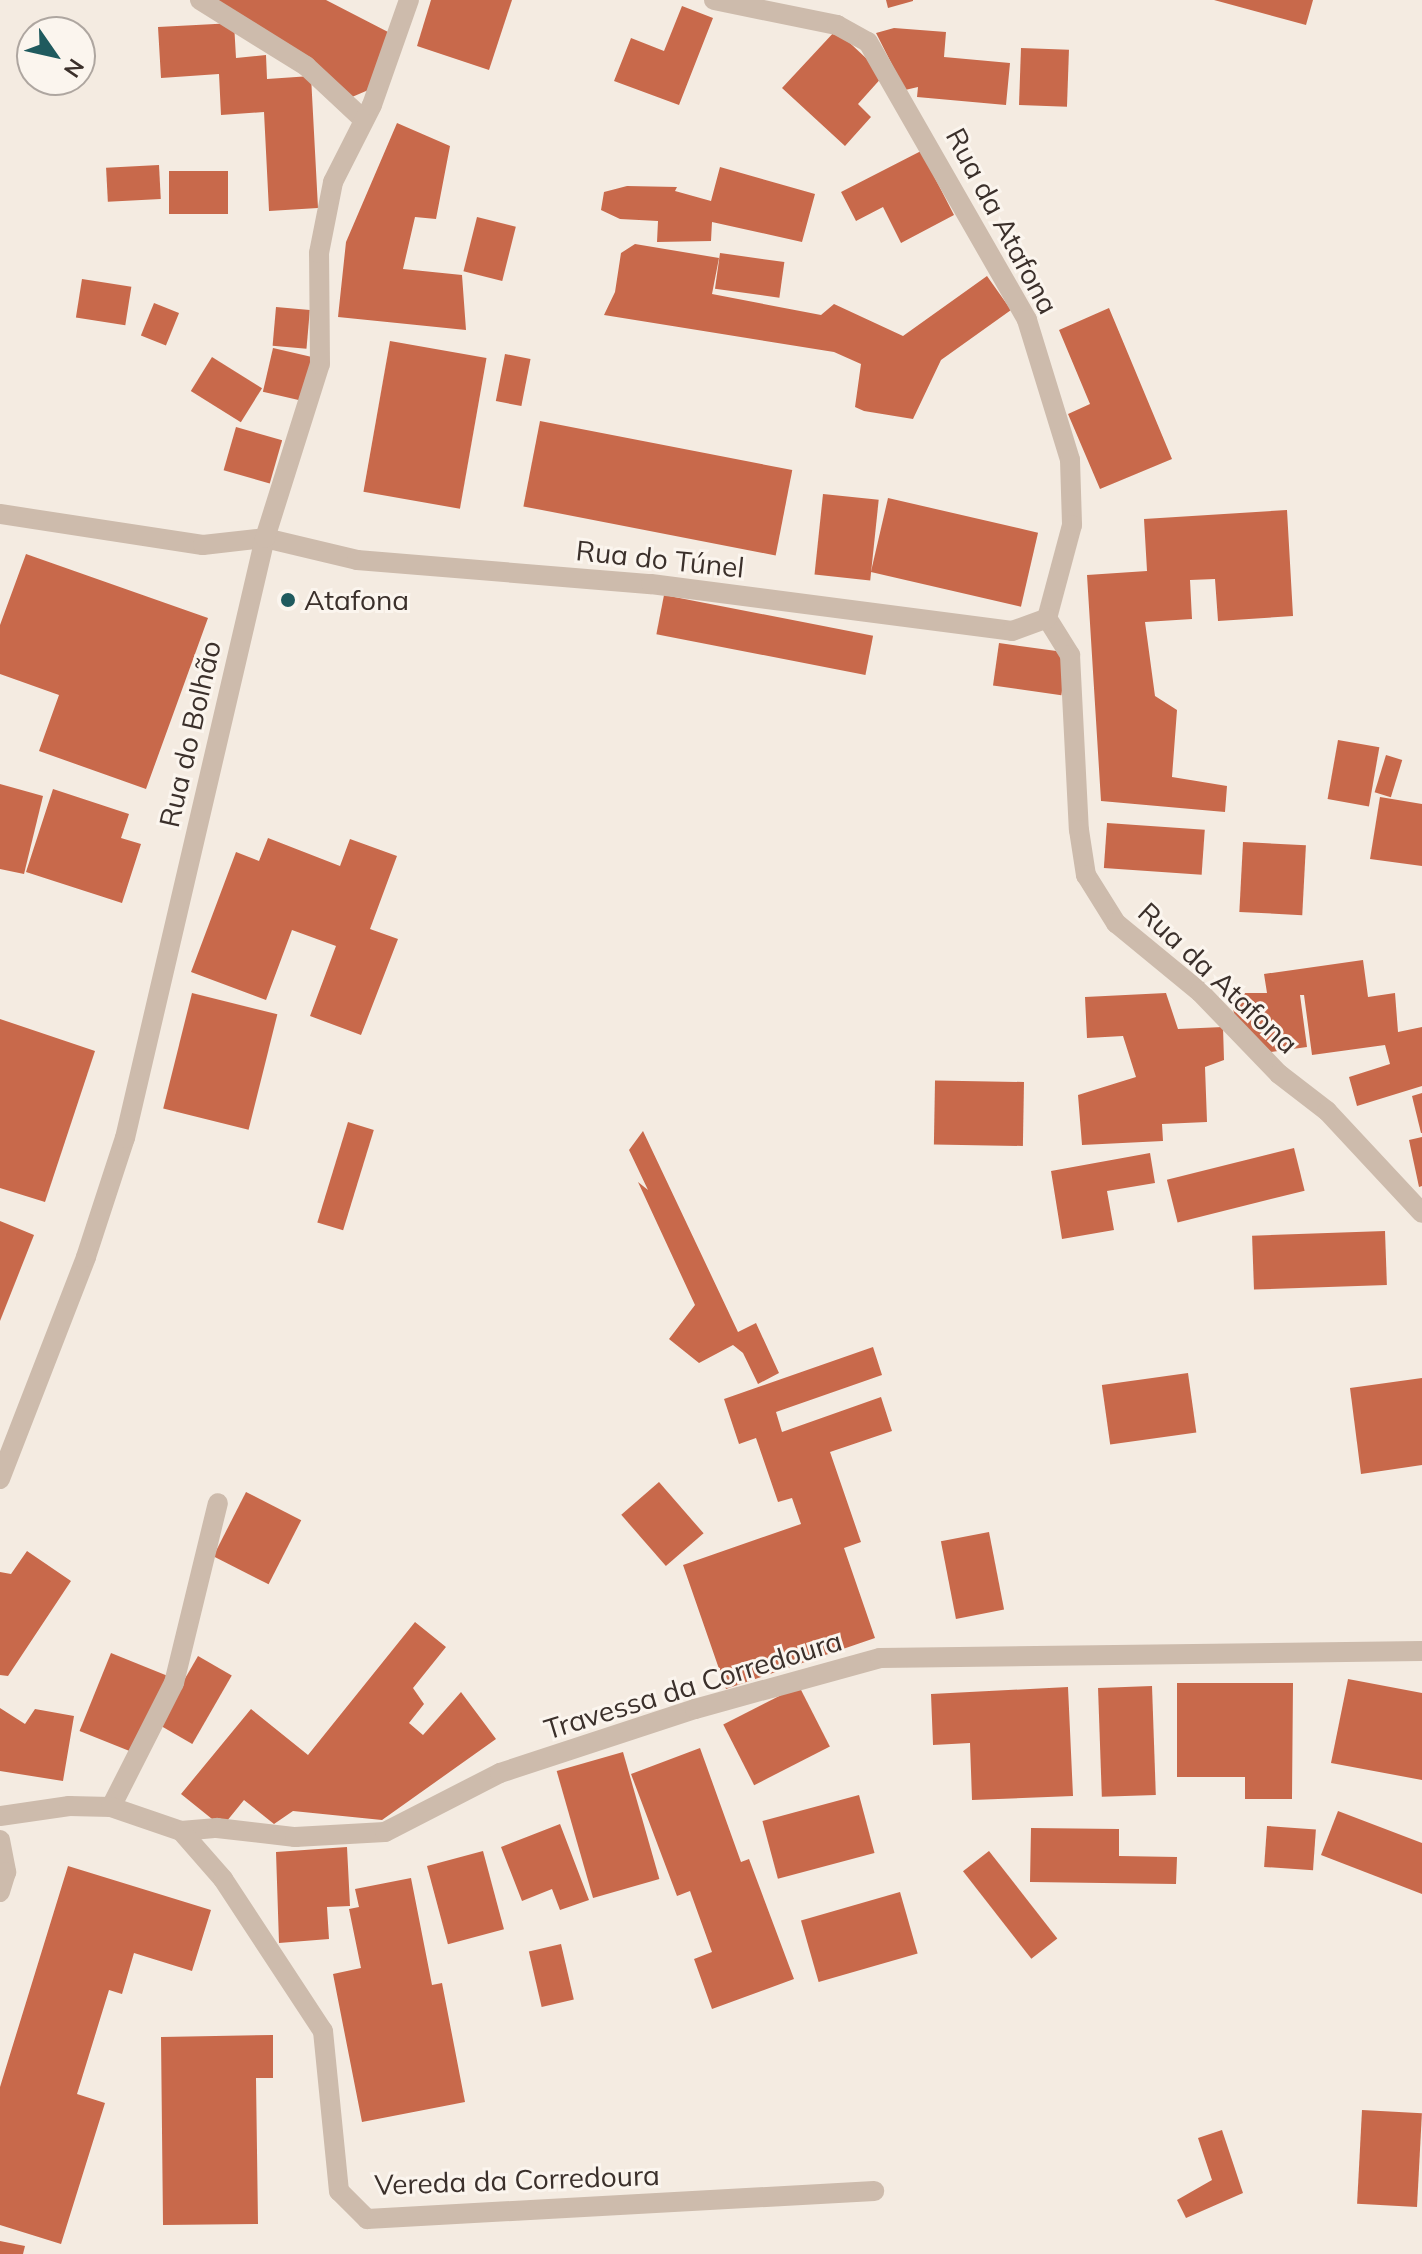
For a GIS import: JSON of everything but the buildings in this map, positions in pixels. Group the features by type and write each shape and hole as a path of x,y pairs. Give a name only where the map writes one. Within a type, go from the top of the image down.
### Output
{"street":[{"path":"200,0 306,66 364,120"},
{"name":"Rua do Bolhão","path":"0,1479 86,1257 125,1138 265,538 320,364 319,253 333,182 364,120 409,0"},
{"name":"Rua da Atafona","path":"714,0 837,25 868,42 1027,320 1070,460 1072,525 1047,618 1070,655 1079,830 1086,875 1116,923 1200,992 1279,1074 1327,1111 1422,1213"},
{"name":"Rua do Túnel","path":"0,514 203,545 265,538 357,560 651,584 1012,631 1047,618"},
{"path":"111,1807 174,1683 218,1503"},
{"name":"Travessa da Corredoura","path":"0,1816 69,1806 111,1807 181,1831 217,1828 295,1837 385,1832 500,1773 695,1709 880,1658 1422,1651"},
{"name":"Vereda da Corredoura","path":"181,1831 223,1879 323,2031 339,2191 367,2219 874,2191"},
{"path":"0,1840 6,1872 0,1892"}],"place":[{"name":"Atafona","path":"288,600"}]}
